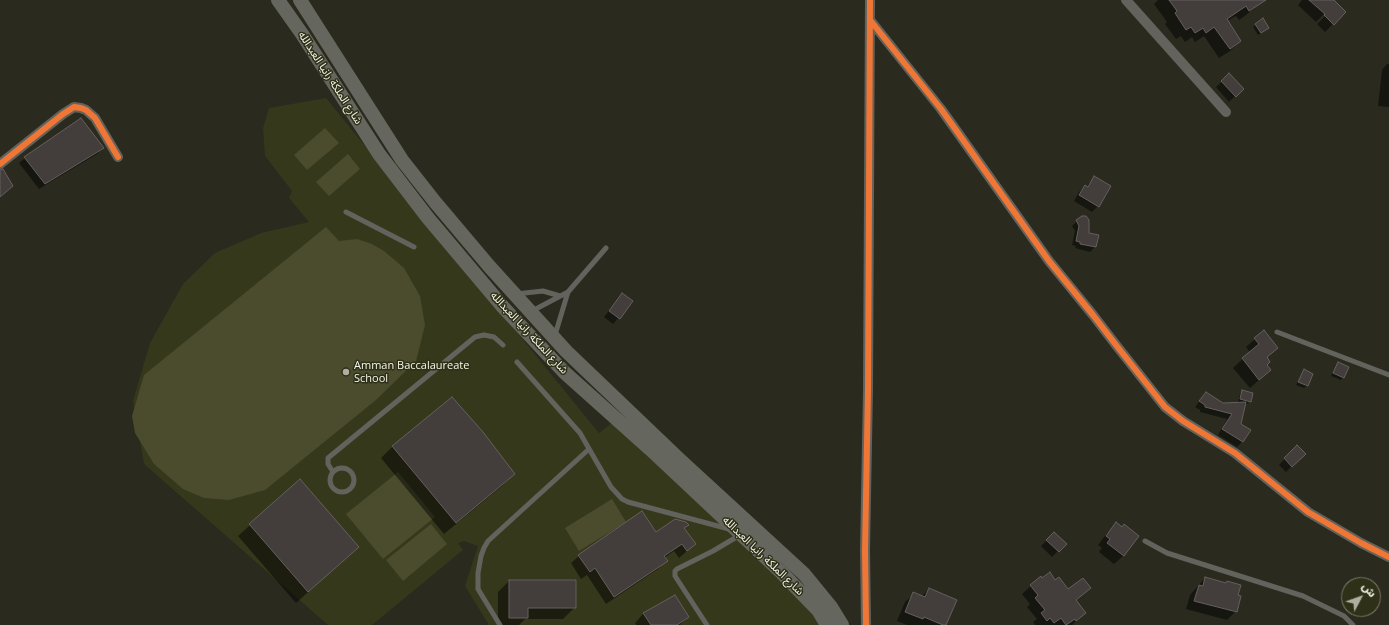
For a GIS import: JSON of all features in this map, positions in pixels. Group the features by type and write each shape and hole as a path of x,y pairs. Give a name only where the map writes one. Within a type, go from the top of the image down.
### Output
{"main road":[{"name":"شارع الملكة رانيا العبدالله","path":"278,0 302,34 379,154 428,218 503,307 564,372 798,588 818,610 827,625"},
{"name":"شارع الملكة رانيا العبدالله","path":"300,0 402,160 435,202 514,294 554,338 679,459 790,560 832,607 842,625"}],"street":[{"path":"866,625 865,520 868,382 870,0"},
{"path":"1126,0 1226,112"},
{"path":"870,20 941,109 1049,261 1165,407 1183,421 1235,453 1308,512 1361,543 1389,557"},
{"path":"0,164 69,109 74,107 86,110 95,118 118,157"}],"lane":[{"path":"346,212 414,247"},
{"path":"530,312 568,292 606,248"},
{"path":"514,294 543,291 560,296"},
{"path":"554,338 568,292"},
{"path":"1276,332 1389,375"},
{"path":"333,472 328,464 328,458 475,337 484,335 494,337 503,346"},
{"path":"517,362 580,433 614,491 622,499 628,502 739,532"},
{"path":"500,625 478,589 479,564 484,548 488,541 589,449"},
{"path":"339,468 351,471 355,479 352,487 345,492 337,491 331,484 330,480 333,472 339,468"},
{"path":"707,625 675,576 675,571 713,551 739,532"},
{"path":"1146,541 1167,552 1303,596 1344,616 1354,625"}],"shaded area":[{"name":"Amman Baccalaureate School","path":"326,98 599,433 614,421 821,614 824,625 489,625 465,586 478,546 464,541 458,543 463,550 372,625 328,625 144,464 133,401 150,343 183,284 215,253 261,233 309,222 289,198 292,191 265,156 263,128 269,108"},
{"path":"325,128 339,143 307,170 294,155"},
{"path":"348,154 360,169 329,196 316,182"},
{"path":"326,227 339,241 357,239 372,244 384,251 404,268 420,296 425,325 416,361 376,400 265,490 229,500 204,498 183,489 154,464 135,433 132,416 144,375"},
{"path":"398,472 435,517 383,559 346,514"},
{"path":"612,499 626,522 579,551 565,528"},
{"path":"431,524 447,544 403,581 386,560"}],"building":[{"path":"1169,0 1266,0 1249,11 1246,6 1227,19 1241,41 1230,49 1214,27 1206,33 1203,28 1195,33 1191,27 1186,30 1175,13 1177,11"},
{"path":"1309,0 1334,0 1346,12 1334,25 1324,15 1325,14"},
{"path":"1263,18 1269,28 1261,33 1255,24"},
{"path":"1229,73 1244,89 1236,97 1221,81"},
{"path":"81,118 104,148 45,184 24,157"},
{"path":"3,169 13,186 0,197 0,170"},
{"path":"1094,176 1111,186 1099,207 1079,195 1085,185 1088,187"},
{"path":"1082,216 1086,216 1089,220 1089,233 1099,235 1096,247 1080,244 1080,242 1076,241 1079,226 1076,220"},
{"path":"622,293 633,301 620,319 609,311"},
{"path":"1264,330 1278,348 1267,357 1270,362 1267,365 1271,370 1259,380 1242,358 1259,344 1254,338"},
{"path":"1338,362 1349,367 1344,378 1333,373"},
{"path":"1304,369 1313,374 1308,386 1298,382"},
{"path":"1242,390 1253,393 1251,402 1240,399"},
{"path":"1206,392 1223,403 1246,402 1241,424 1251,430 1243,442 1222,429 1232,414 1205,407 1205,405 1199,401"},
{"path":"452,397 483,432 515,474 456,523 392,446"},
{"path":"1297,445 1306,454 1292,467 1284,458"},
{"path":"300,479 359,547 308,592 249,524"},
{"path":"642,511 656,532 675,519 686,522 689,525 684,528 696,544 687,551 682,544 664,556 668,561 614,597 595,568 590,572 578,555"},
{"path":"1116,522 1122,527 1124,524 1139,536 1124,556 1107,543 1110,539 1106,536"},
{"path":"1054,532 1067,544 1059,552 1046,540"},
{"path":"1050,572 1055,580 1059,577 1068,589 1083,578 1091,588 1076,600 1086,613 1076,621 1075,619 1066,625 1061,618 1054,623 1050,618 1047,621 1041,613 1045,610 1035,598 1038,595 1030,585 1041,576 1042,578"},
{"path":"1205,577 1226,583 1227,581 1241,585 1238,595 1241,596 1237,612 1194,601 1199,585 1203,586"},
{"path":"509,580 576,580 576,608 528,608 528,618 509,618"},
{"path":"929,588 957,600 946,625 924,617 923,619 905,612 913,592 925,597"},
{"path":"675,595 689,617 677,625 651,625 643,613"}],"cycle path":[{"path":"866,625 865,550 868,390 870,0"},
{"path":"870,20 941,109 1049,261 1165,407 1183,421 1235,453 1308,512 1361,543 1389,557"},
{"path":"0,164 74,107 86,110 95,118 118,157"}],"place":[{"name":"Amman Baccalaureate School","path":"346,372"}]}
